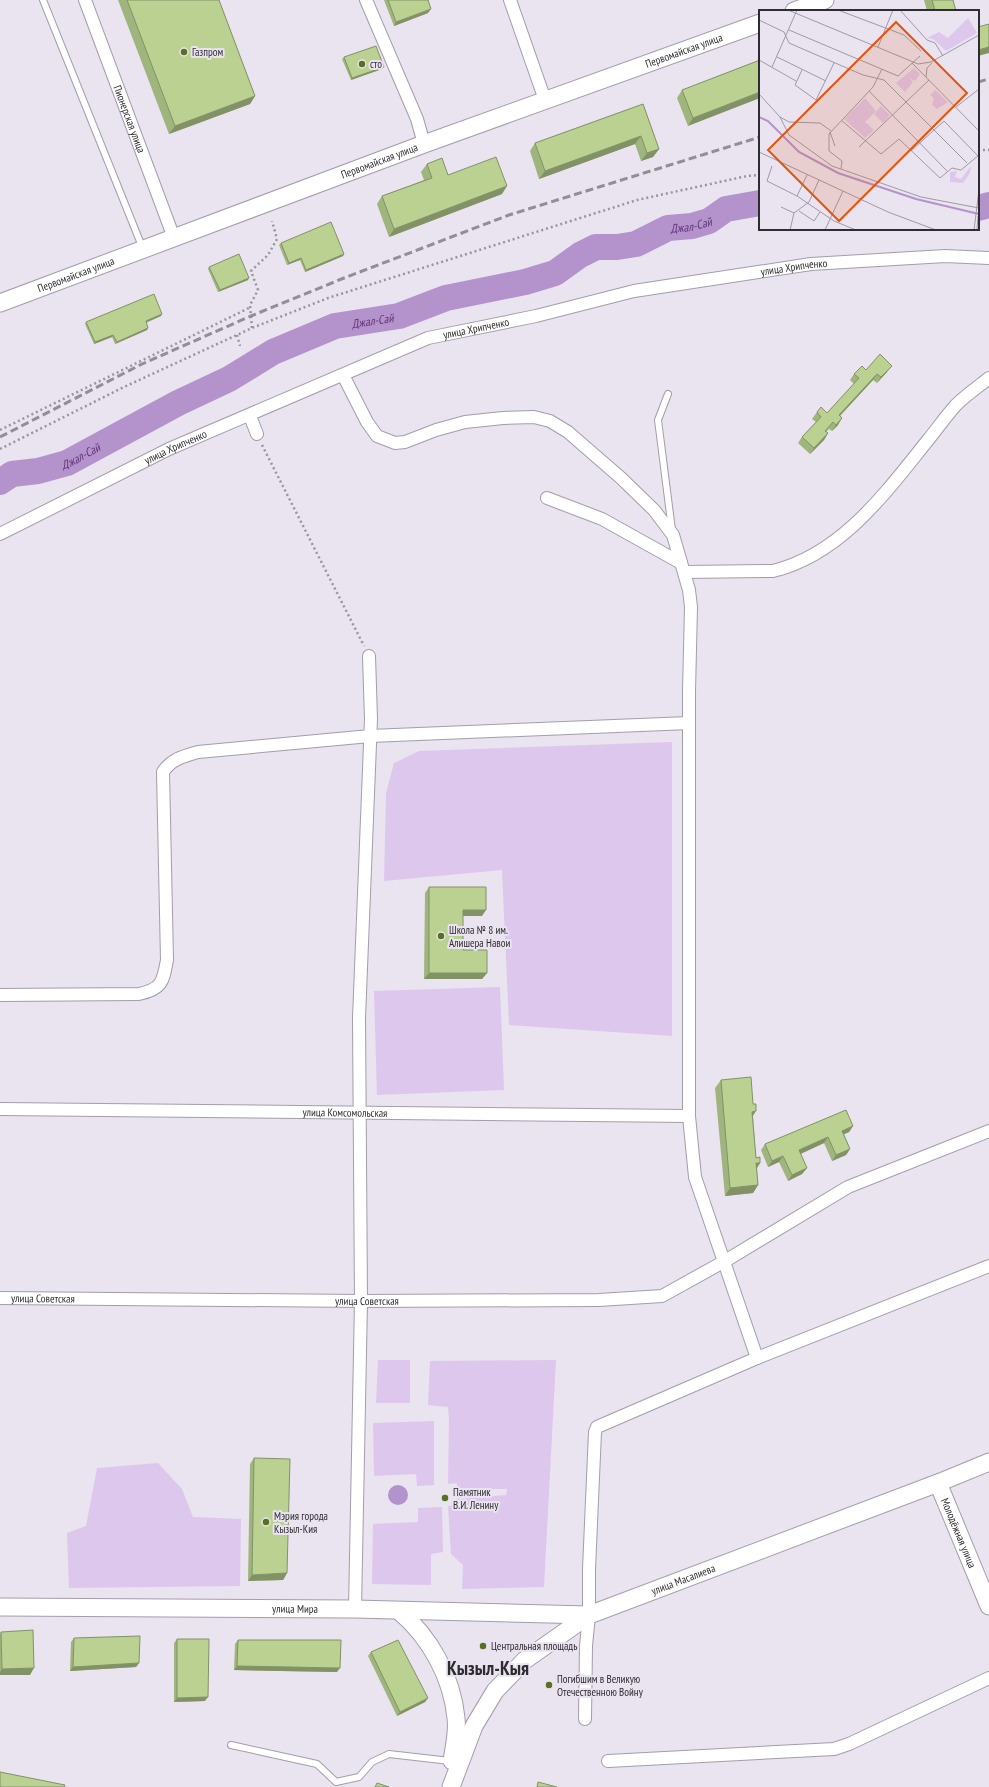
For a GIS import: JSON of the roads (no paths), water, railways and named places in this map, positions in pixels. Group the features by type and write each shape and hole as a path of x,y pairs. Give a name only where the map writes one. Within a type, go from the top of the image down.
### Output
{"main road":[{"path":"797,10 825,0"},
{"name":"Первомайская улица","path":"0,303 424,144 759,23"},
{"name":"улица Масалиева","path":"451,1787 474,1726 495,1691 525,1660 589,1615 938,1483 989,1462"},
{"name":"Молодёжная улица","path":"938,1483 989,1606"},
{"name":"улица Мира","path":"0,1608 355,1609 589,1615"},
{"path":"399,1610 416,1627 439,1662 448,1681 456,1719 452,1761 447,1787"}],"street":[{"name":"Пионерская улица","path":"84,0 174,238"},
{"path":"366,0 417,119 424,144"},
{"path":"510,0 545,100"},
{"name":"улица Хрипченко","path":"0,534 169,449 250,416 428,338 536,316 634,291 811,264 944,256 989,258"},
{"path":"343,375 367,422 377,436 395,443 405,442 436,430 465,422 534,416 550,420 573,436 621,478 654,510 673,535 691,607 689,723 689,1116 695,1177 758,1358"},
{"path":"547,498 602,519 682,568 773,572 787,568 817,553 833,542 872,509 956,406 989,378"},
{"path":"250,416 257,434"},
{"path":"355,1609 361,1301 359,1018 371,705 369,656"},
{"path":"0,995 139,994 152,991 159,986 163,979 167,960 163,772 171,762 198,752 370,736 689,723"},
{"name":"улица Комсомольская","path":"0,1109 689,1116"},
{"name":"улица Советская","path":"0,1298 361,1301 599,1300 662,1296 725,1261 848,1187 989,1131"},
{"path":"585,1719 586,1646 589,1615 589,1569 595,1429 606,1422 758,1358 989,1266"},
{"path":"608,1761 834,1748 849,1744 989,1678"}],"lane":[{"path":"43,0 143,250"},
{"path":"668,394 658,420 673,535"},
{"path":"231,1745 317,1764 336,1782 359,1777 372,1762 389,1754 452,1761"}],"waterway":[{"name":"Джал-Сай","path":"0,482 12,474 38,471 67,463 178,403 229,379 273,352 335,326 399,316 446,298 525,282 555,273 580,255 596,247 617,247 636,244 668,228 692,226 709,221 726,209 759,203"},
{"name":"Джал-Сай","path":"979,208 989,205"}],"railway":[{"path":"979,82 989,79"},
{"path":"0,437 142,364 251,316 344,278 509,215 759,137"}],"place":[{"name":"Газпром","path":"184,52"},
{"name":"сто","path":"362,64"},
{"name":"Школа № 8 им. Алишера Навои","path":"441,936"},
{"name":"Памятник В.И. Ленину","path":"445,1498"},
{"name":"Мэрия города Кызыл-Кия","path":"266,1522"},
{"name":"Центральная площадь","path":"483,1646"},
{"name":"Погибшим в Великую Отечественною Войну","path":"549,1685"}],"district":[{"name":"Кызыл-Кыя","path":"488,1668"}]}
